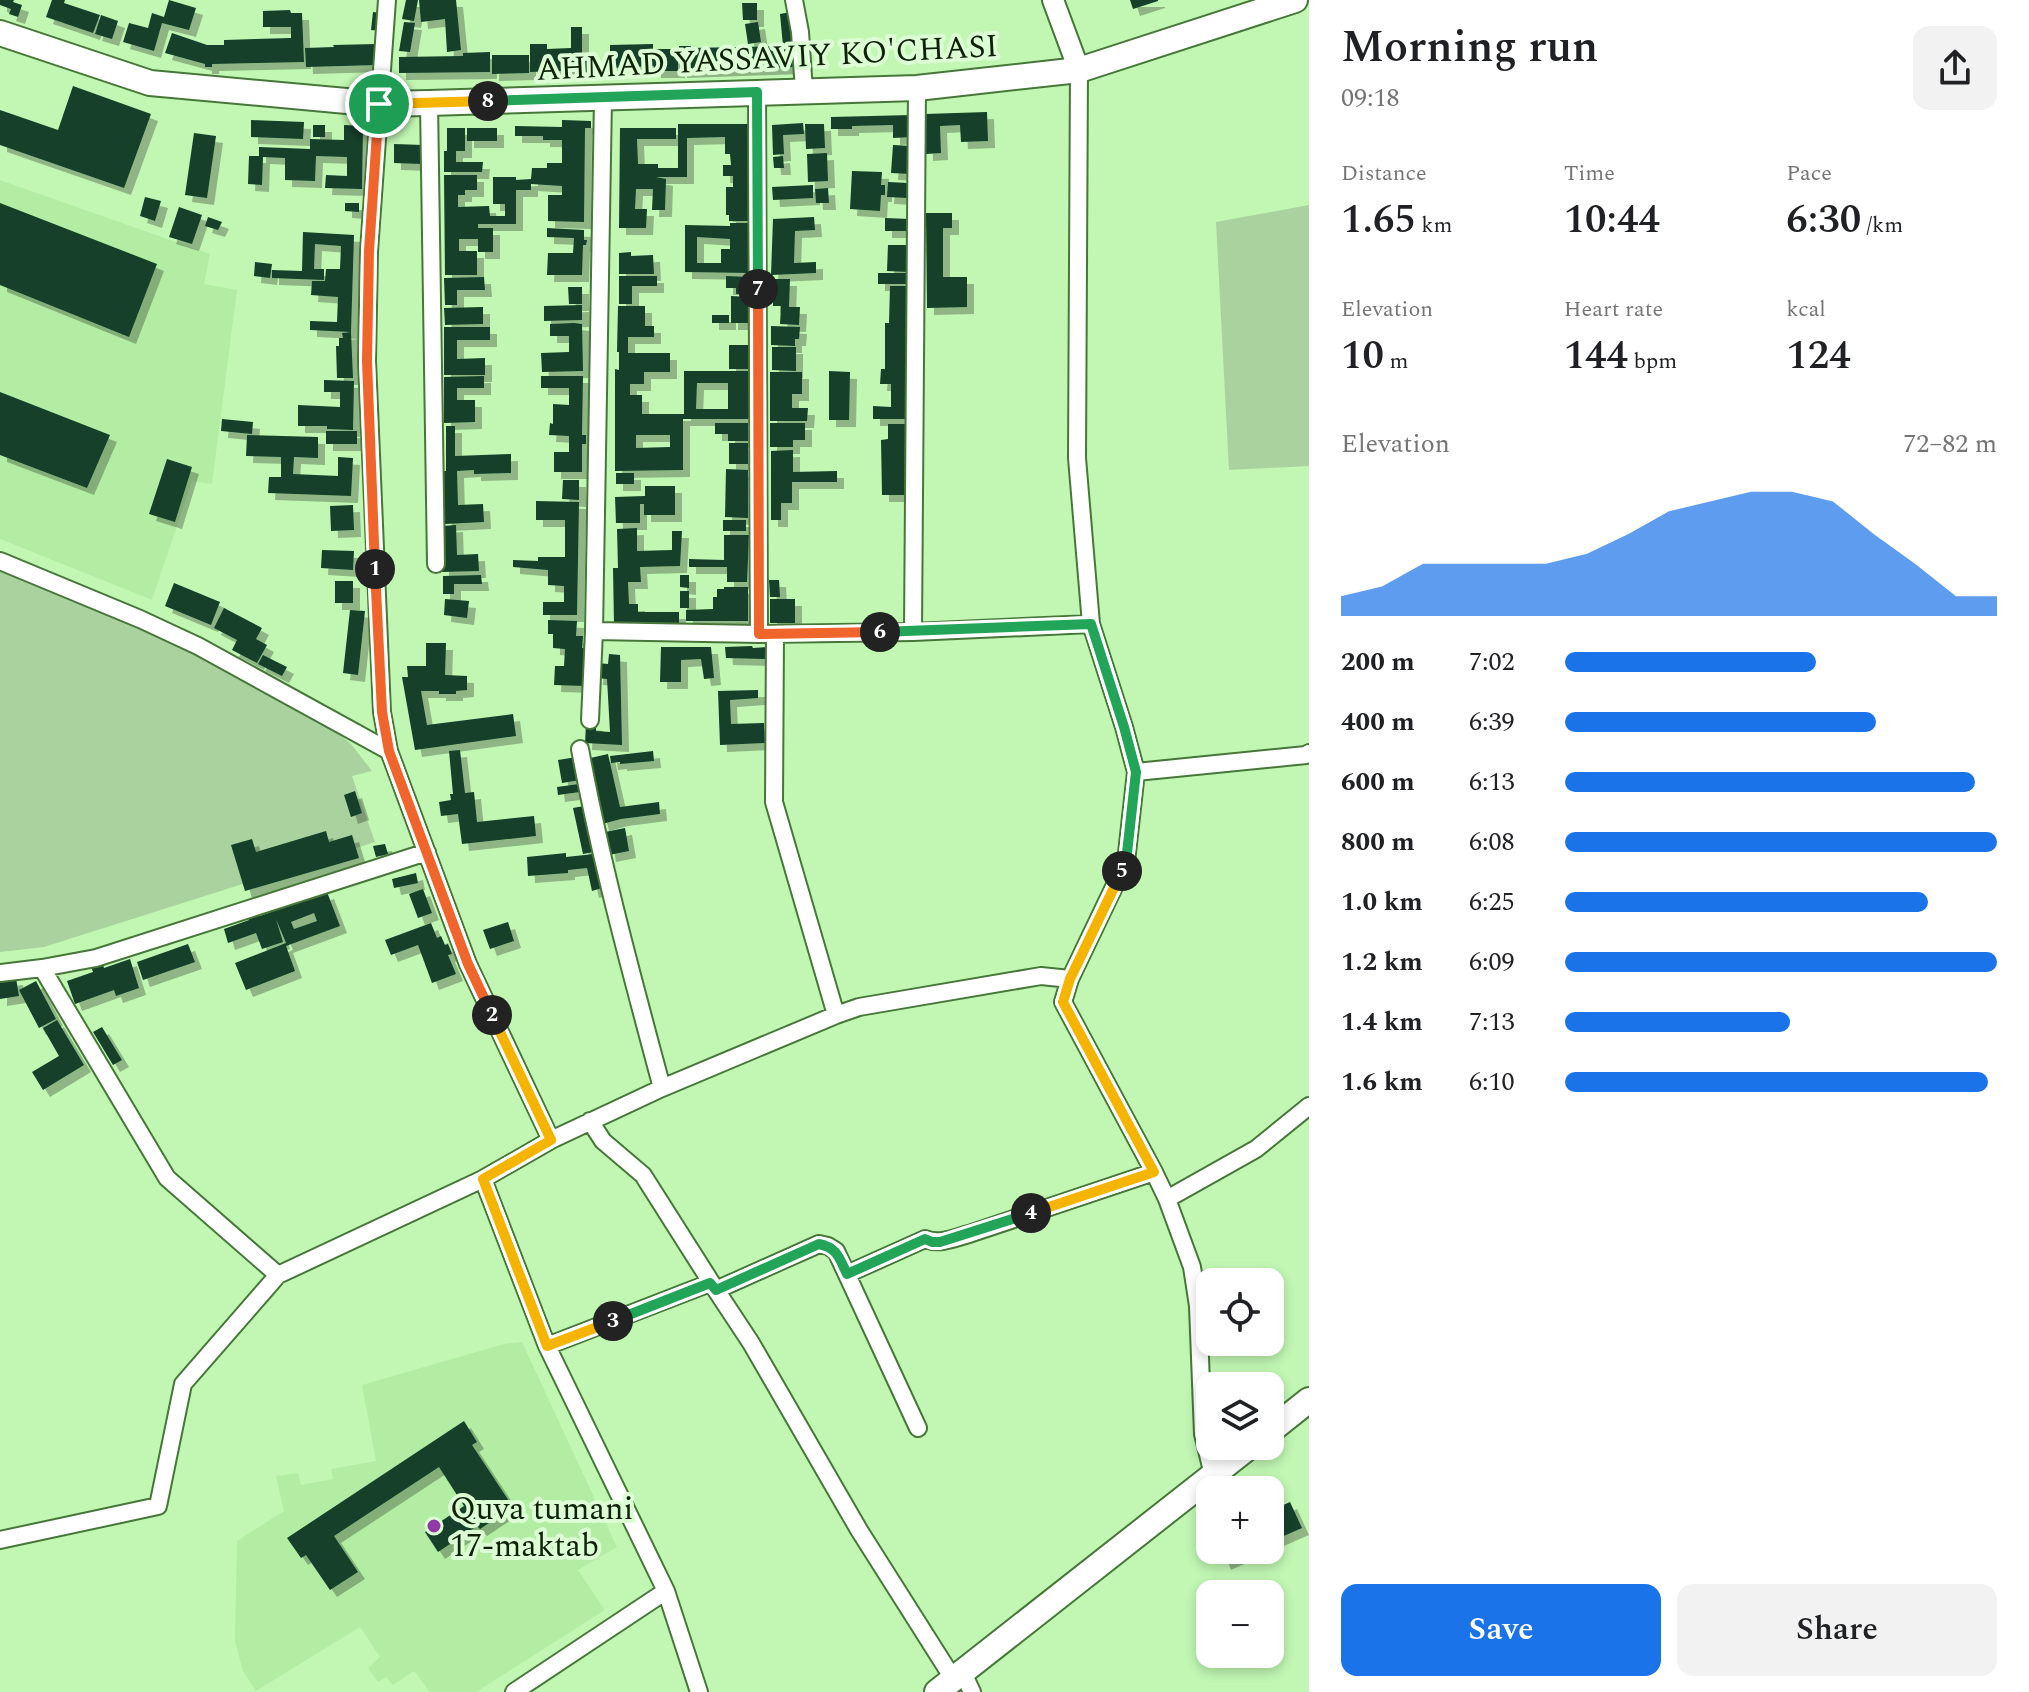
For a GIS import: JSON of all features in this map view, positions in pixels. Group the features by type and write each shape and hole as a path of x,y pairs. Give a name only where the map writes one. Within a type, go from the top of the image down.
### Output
{"main road":[{"name":"AHMAD YASSAVIY KO'CHASI","path":"0,33 150,83 379,104 429,103 917,88 1079,70 1295,0"},
{"path":"1284,1420 1309,1400"},
{"path":"956,1684 1232,1460"}],"street":[{"path":"387,0 369,251 367,361 382,712 389,751 468,964 551,1140"},
{"path":"794,0 800,32 804,91"},
{"path":"1053,0 1079,70 1077,458 1091,624 1136,772 1126,862 1070,979 1063,1002 1154,1172 1192,1267 1198,1306 1203,1434 1213,1475"},
{"path":"913,632 917,88"},
{"path":"757,92 767,634 774,802 836,1015"},
{"path":"590,720 603,98"},
{"path":"429,103 436,564"},
{"path":"0,561 198,646 389,751"},
{"path":"594,631 767,634 913,632 1091,624"},
{"path":"580,749 592,816 620,933 662,1088"},
{"path":"1136,772 1309,753"},
{"path":"0,973 96,958 427,852"},
{"path":"42,968 167,1178 278,1275"},
{"path":"0,1540 158,1506 183,1384 278,1275 483,1179 590,1121 836,1015 859,1007 1041,976 1070,979"},
{"path":"1167,1199 1256,1149 1309,1106"},
{"path":"590,1121 603,1141 643,1175 751,1343 859,1530 956,1684"},
{"path":"847,1274 925,1239 940,1242 969,1234 1154,1172"},
{"path":"483,1179 547,1346 666,1591 699,1692"},
{"path":"547,1346 819,1244 836,1251 918,1428"},
{"path":"514,1692 666,1591"}],"shaded area":[{"path":"0,180 210,254 204,284 237,290 212,484 192,481 152,600 0,539"},
{"path":"1309,205 1309,466 1229,470 1216,222"},
{"path":"0,568 142,625 322,721 351,744 372,771 352,776 375,842 44,947 0,952"},
{"name":"Quva tumani 17-maktab","path":"522,1342 617,1547 578,1570 605,1610 476,1692 430,1692 414,1671 393,1685 386,1677 378,1682 368,1668 380,1657 360,1627 256,1691 243,1671 235,1641 237,1541 284,1511 276,1476 298,1473 301,1485 333,1479 331,1469 376,1461 362,1385 504,1344"}],"building":[{"path":"0,0 14,0 22,5 18,17 9,14 11,9 0,5"},
{"path":"52,0 65,0 64,3 100,15 93,33 46,17"},
{"path":"169,0 196,8 189,30 162,23 154,51 123,42 129,23 148,28 152,13 164,17"},
{"path":"406,0 418,0 414,21 402,19"},
{"path":"419,0 456,0 461,50 447,52 445,19 421,22"},
{"path":"1130,0 1158,0 1158,1 1133,9"},
{"path":"742,3 757,3 757,20 743,20"},
{"path":"290,10 291,13 302,13 304,62 212,64 212,67 205,67 205,64 165,53 172,33 207,45 224,45 224,40 291,38 291,27 263,27 263,11"},
{"path":"373,12 382,13 381,31 371,30"},
{"path":"791,12 795,67 680,71 679,46 783,46 780,14"},
{"path":"101,15 118,21 112,39 95,34"},
{"path":"404,22 415,23 410,52 399,51"},
{"path":"758,22 761,42 748,44 745,24"},
{"path":"571,27 582,27 582,70 530,72 530,44 547,44 547,49 571,48"},
{"path":"377,44 377,65 306,67 305,48"},
{"path":"653,44 653,49 678,49 678,71 654,71 654,66 610,68 610,45"},
{"path":"490,52 490,72 399,73 399,57 463,56 463,53"},
{"path":"492,55 529,55 529,73 492,74"},
{"path":"585,61 598,61 599,71 585,72"},
{"path":"73,86 151,114 124,188 0,145 0,110 58,130"},
{"path":"987,112 988,141 961,142 960,125 940,126 941,153 926,154 925,114"},
{"path":"912,115 912,137 893,138 893,125 831,129 831,117"},
{"path":"251,120 304,122 303,139 251,137"},
{"path":"562,120 591,121 591,128 585,128 584,222 548,221 548,195 562,195 562,186 531,184 531,190 516,190 516,224 478,224 478,228 493,228 493,252 478,252 478,239 459,239 459,251 477,251 477,275 445,275 444,175 477,175 477,190 465,190 465,195 458,195 458,207 489,206 490,216 505,216 505,204 493,204 493,177 531,179 532,168 547,168 547,163 562,163 562,140 515,136 515,126 562,127"},
{"path":"803,123 804,134 783,135 784,154 773,155 772,125"},
{"path":"678,124 751,124 751,221 729,221 729,215 726,215 726,187 733,187 733,176 723,176 723,165 731,165 730,154 725,154 725,137 687,138 687,177 656,177 666,179 665,210 652,210 653,189 636,189 635,209 647,209 646,228 619,228 620,128 676,128 676,139 637,139 638,164 678,168"},
{"path":"805,124 824,124 825,148 806,149"},
{"path":"313,125 325,125 325,137 313,137"},
{"path":"344,125 363,126 362,189 325,188 326,175 347,176 347,157 316,156 315,181 285,180 285,158 263,157 262,185 248,184 249,156 259,156 259,147 310,149 310,139 344,140"},
{"path":"447,128 465,128 465,151 456,151 456,162 483,162 482,172 444,172"},
{"path":"467,128 497,128 497,141 467,141"},
{"path":"194,133 216,136 207,198 185,195"},
{"path":"394,144 423,145 422,164 394,163"},
{"path":"893,145 911,146 910,174 891,173"},
{"path":"827,153 828,181 808,182 807,154"},
{"path":"783,156 784,168 774,168 773,157"},
{"path":"852,171 882,172 881,185 885,185 885,195 881,195 880,211 850,209"},
{"path":"888,182 909,183 908,198 887,197"},
{"path":"813,185 813,198 773,200 772,187"},
{"path":"828,188 829,203 816,203 815,189"},
{"path":"145,197 161,201 155,221 140,216"},
{"path":"0,203 157,264 129,337 0,285"},
{"path":"345,203 359,203 359,212 345,211"},
{"path":"179,207 202,215 192,244 169,237"},
{"path":"926,213 952,213 952,228 943,228 943,277 967,277 967,307 927,308"},
{"path":"208,217 222,222 218,230 205,226"},
{"path":"814,217 815,230 795,231 794,263 816,262 816,273 771,275 773,219"},
{"path":"885,218 909,219 909,231 885,231"},
{"path":"730,223 751,223 751,273 685,272 685,225 730,226","holes":["697,237 730,239 730,249 721,249 721,263 697,263"]},
{"path":"547,228 584,230 584,240 587,240 583,245 582,275 547,275 548,253 573,253 574,238 547,237"},
{"path":"303,232 354,235 351,332 310,330 310,321 337,322 338,297 311,295 312,281 325,281 326,269 340,269 341,246 315,244 314,269 324,269 324,280 272,278 272,270 302,271"},
{"path":"888,245 908,245 908,272 887,271"},
{"path":"631,252 631,256 653,255 654,274 619,274 619,253"},
{"path":"255,262 272,264 270,278 254,276"},
{"path":"878,273 909,273 910,284 878,284"},
{"path":"619,276 657,276 657,286 632,286 632,304 619,304"},
{"path":"726,276 750,277 750,294 736,294 736,288 726,288"},
{"path":"484,277 485,290 457,290 457,305 445,305 444,278"},
{"path":"773,279 790,279 789,307 800,307 799,325 780,324 781,306 773,306"},
{"path":"890,286 908,286 906,419 873,419 873,406 891,407 891,384 880,384 881,369 885,369 885,323 889,323"},
{"path":"568,287 582,287 582,304 569,304"},
{"path":"731,296 751,297 750,323 731,323"},
{"path":"582,305 582,320 544,321 544,306"},
{"path":"618,306 645,306 645,326 654,326 654,337 628,337 628,353 670,353 670,372 644,372 644,384 630,384 630,395 642,395 642,414 684,414 684,371 749,371 749,419 683,419 683,470 615,471","holes":["697,383 728,383 728,409 696,409","636,435 670,435 670,447 636,448"]},
{"path":"483,307 483,324 445,325 444,308"},
{"path":"712,315 729,315 729,323 712,323"},
{"path":"550,324 582,324 583,371 542,372 541,353 569,352 569,336 550,336"},
{"path":"771,326 800,327 795,346 771,345"},
{"path":"444,327 490,327 490,340 457,340 457,359 485,358 485,375 444,375"},
{"path":"351,332 353,378 337,378 336,346 339,346 339,338 343,338 342,333"},
{"path":"729,345 749,345 749,369 729,369"},
{"path":"772,347 796,347 796,371 772,370"},
{"path":"829,371 850,372 849,420 829,420"},
{"path":"770,372 802,372 802,394 792,394 792,408 808,408 807,421 770,421"},
{"path":"484,376 484,388 457,388 457,400 475,400 475,422 444,423 444,377"},
{"path":"541,376 583,376 582,435 586,435 586,444 582,444 582,472 554,472 554,452 569,452 569,436 549,435 550,423 553,424 553,404 569,405 569,388 541,388"},
{"path":"324,380 354,381 353,430 298,426 298,405 340,407 340,392 324,392"},
{"path":"0,392 110,435 87,488 0,455"},
{"path":"222,419 253,422 252,434 221,431"},
{"path":"715,423 748,423 748,441 728,441 728,434 715,434"},
{"path":"770,423 805,423 805,440 793,440 793,447 770,447"},
{"path":"888,424 906,424 907,495 882,495 881,440 888,439"},
{"path":"446,426 455,426 455,456 511,454 511,473 457,471 458,505 483,504 484,522 445,524 443,471 446,471"},
{"path":"326,431 357,431 357,444 326,444"},
{"path":"247,435 318,437 318,458 294,457 293,474 338,476 338,457 353,458 351,496 268,493 269,477 281,477 281,457 246,456"},
{"path":"729,443 748,443 748,464 729,464"},
{"path":"793,450 793,472 837,471 837,482 792,482 792,503 781,503 781,520 771,520 771,451"},
{"path":"167,459 192,467 175,522 149,514"},
{"path":"726,469 748,470 748,518 725,517"},
{"path":"616,473 634,473 634,484 616,484"},
{"path":"563,480 579,480 579,500 562,499"},
{"path":"645,486 675,486 675,515 644,515 644,504 640,504 640,523 616,523 615,497 645,496"},
{"path":"536,501 579,502 577,615 543,615 543,602 564,602 564,586 548,585 548,570 513,567 513,560 538,561 538,557 565,557 565,520 536,520"},
{"path":"353,505 354,530 331,531 330,506"},
{"path":"723,520 746,520 746,531 723,531"},
{"path":"456,525 457,555 478,554 479,571 442,572 442,526"},
{"path":"637,528 637,551 672,550 672,531 682,531 680,566 640,567 641,582 628,582 629,604 638,604 638,612 679,612 679,624 614,624 613,568 618,568 617,529"},
{"path":"724,535 749,535 747,582 727,582 727,567 689,567 689,559 724,560"},
{"path":"322,550 354,551 353,570 321,568"},
{"path":"481,575 482,584 454,584 454,594 443,594 443,576"},
{"path":"680,575 689,575 689,588 680,587"},
{"path":"769,580 779,580 780,597 770,597"},
{"path":"335,581 353,581 353,603 335,603"},
{"path":"174,583 220,602 211,625 165,606"},
{"path":"748,587 748,621 686,621 686,610 713,609 717,589"},
{"path":"680,591 689,591 689,608 680,608"},
{"path":"445,599 469,601 467,618 444,615"},
{"path":"770,599 795,599 795,623 770,623"},
{"path":"224,608 262,628 256,639 267,645 257,663 232,650 237,640 214,628"},
{"path":"350,610 365,611 358,675 343,673"},
{"path":"548,620 577,621 576,636 583,636 582,648 587,648 585,686 554,685 555,666 564,666 565,649 553,648 553,634 548,634"},
{"path":"426,643 446,643 445,675 467,676 467,690 456,691 456,694 421,691 427,725 513,714 516,736 415,750 402,677 408,677 407,666 426,666"},
{"path":"661,647 711,647 714,678 704,679 701,659 681,660 681,682 660,682"},
{"path":"725,647 767,647 768,659 726,658"},
{"path":"609,654 620,655 622,745 585,743 586,723 596,724 596,731 610,732 607,679 596,678 597,663 608,664"},
{"path":"263,655 287,667 282,676 258,664"},
{"path":"758,690 758,698 730,700 731,724 764,723 765,743 720,745 718,691"},
{"path":"460,750 465,793 474,792 477,822 534,816 536,836 462,844 458,814 441,816 439,802 451,800 449,751"},
{"path":"653,751 654,761 611,763 610,756"},
{"path":"608,754 620,807 659,802 660,814 602,824 586,759"},
{"path":"577,757 580,780 562,783 558,760"},
{"path":"579,784 580,792 558,795 557,787"},
{"path":"355,791 362,813 351,817 344,795"},
{"path":"584,806 593,852 583,854 573,808"},
{"path":"625,828 629,851 609,855 605,832"},
{"path":"326,831 329,842 352,835 359,858 245,891 231,845 252,839 256,852"},
{"path":"385,844 388,854 376,857 373,846"},
{"path":"566,853 566,857 594,854 602,888 592,891 587,868 568,870 568,873 528,876 527,857"},
{"path":"416,873 418,883 394,888 392,879"},
{"path":"423,889 432,913 418,918 409,894"},
{"path":"327,892 340,926 286,946 295,971 246,990 235,963 286,943 276,919 283,942 262,949 256,933 228,943 224,929 249,920 248,916 259,912 260,916","holes":["314,913 317,921 294,929 291,922"]},
{"path":"508,922 514,941 490,949 483,930"},
{"path":"431,923 437,938 441,936 445,945 448,944 452,954 448,955 456,974 432,983 418,945 391,955 385,940"},
{"path":"188,944 195,962 143,980 137,962"},
{"path":"130,959 139,988 116,996 114,990 75,1004 67,981 93,972 91,966 102,962 104,968"},
{"path":"16,978 19,996 0,999 0,980"},
{"path":"36,981 56,1019 39,1028 19,990"},
{"path":"57,1020 84,1065 43,1090 32,1072 59,1056 43,1028"},
{"path":"102,1027 122,1060 113,1065 93,1032"},
{"path":"464,1421 477,1442 472,1445 513,1507 438,1552 425,1532 464,1506 439,1467 334,1536 358,1572 330,1590 306,1555 301,1558 287,1538"},
{"path":"1290,1502 1302,1528 1284,1536 1284,1505"}],"place":[{"name":"Quva tumani 17-maktab","path":"434,1526"}],"route":[{"path":"757,92 759,634 913,632 1091,624 1136,772 1126,862 1070,979 1063,1002 1154,1172 969,1234 940,1242 925,1239 847,1274 836,1251 819,1244 716,1290 710,1283 547,1346 483,1179 551,1140 468,964 389,751 382,712 367,361 369,251 379,104 757,92"}]}
